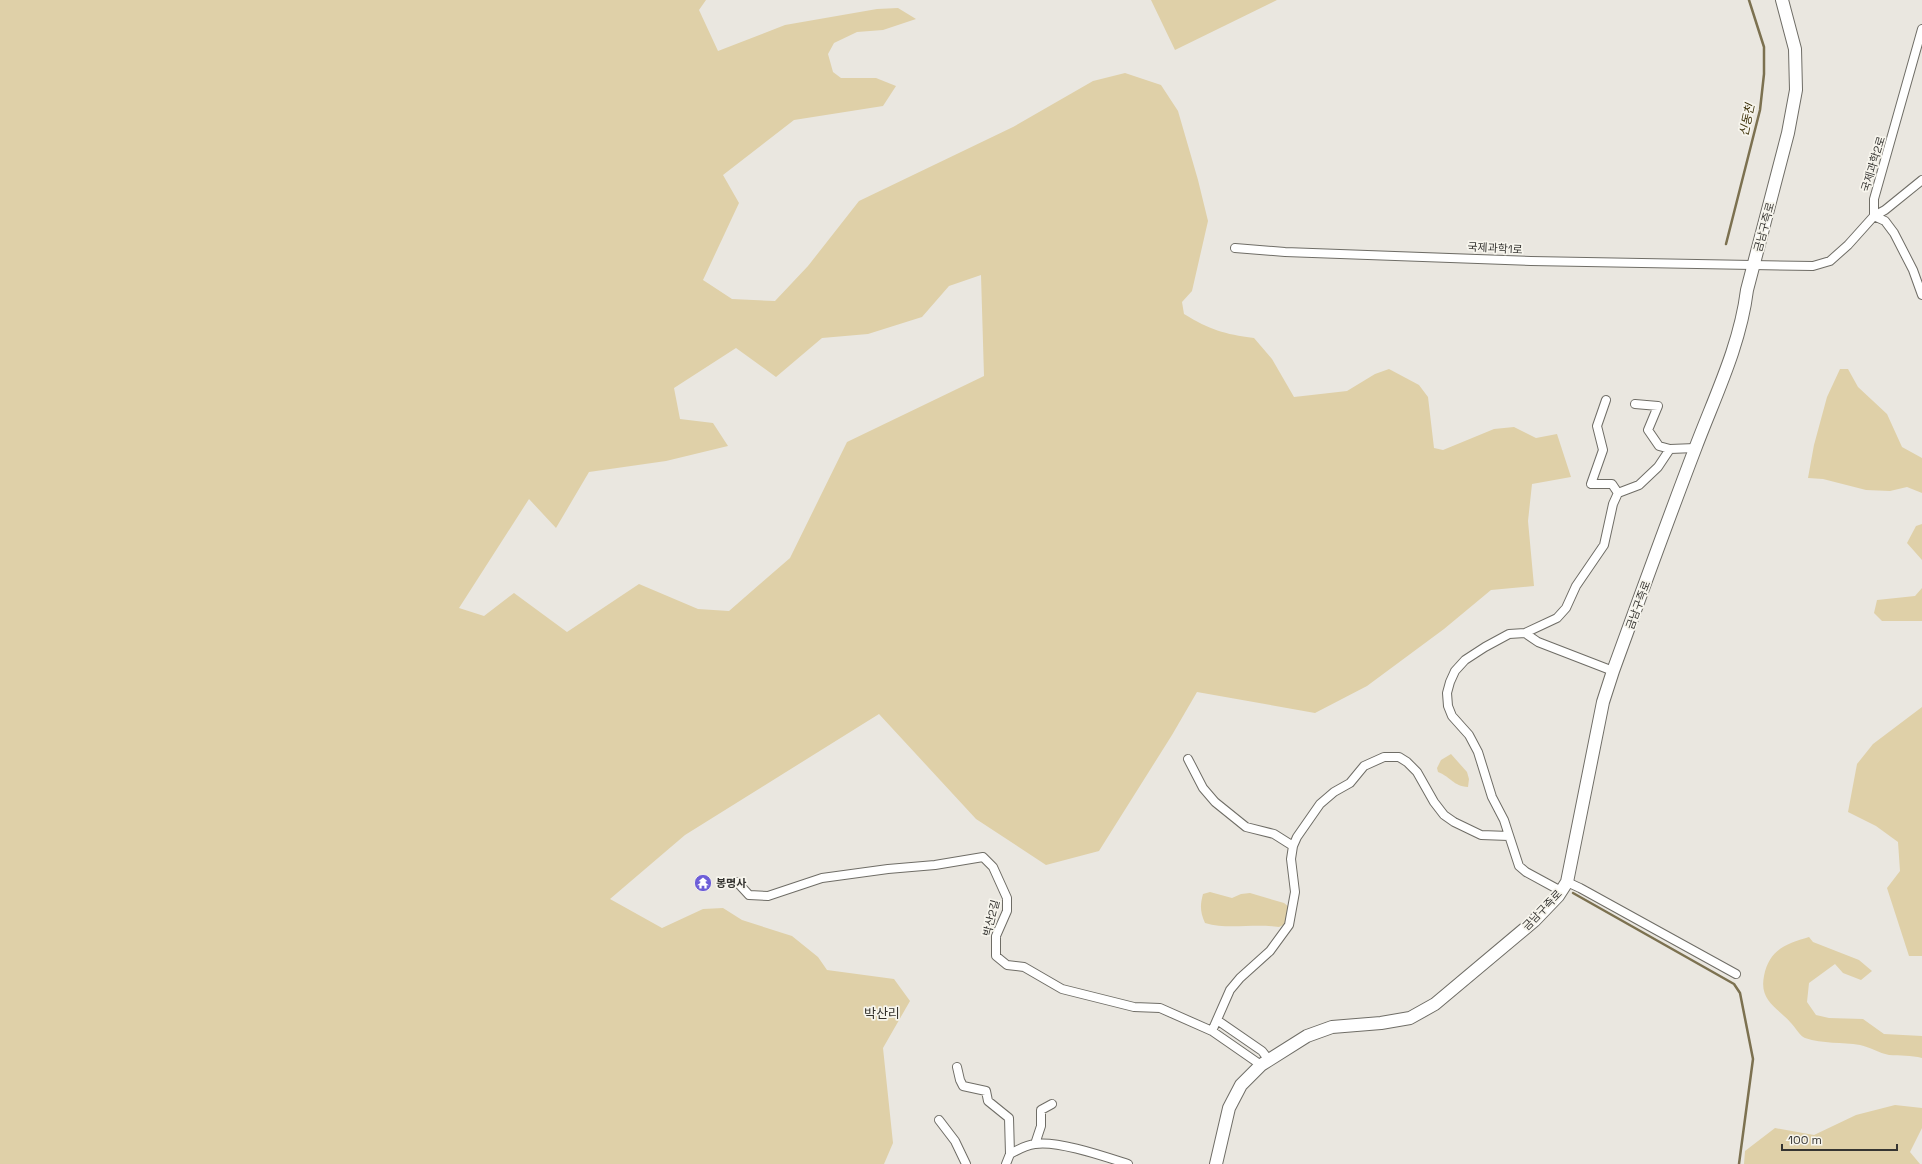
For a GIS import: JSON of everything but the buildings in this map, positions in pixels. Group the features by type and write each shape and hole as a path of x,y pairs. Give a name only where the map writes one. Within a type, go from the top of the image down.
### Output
{"main road":[{"name":"금남구즉로","path":"1216,1164 1228,1108 1241,1085 1265,1063 1307,1036 1332,1028 1381,1023 1410,1018 1435,1004 1534,921 1564,887 1604,702 1613,671 1695,448 1730,361 1744,316 1754,264 1788,133 1796,90 1795,49 1782,0"}],"street":[{"name":"국제과학2로","path":"1874,216 1874,199 1922,29"},
{"path":"1754,264 1813,266 1830,261 1848,245 1874,216 1885,210 1922,180"},
{"path":"1874,216 1885,221 1894,233 1914,270 1922,295"},
{"name":"국제과학1로","path":"1235,248 1285,252 1531,261 1754,264"},
{"path":"1606,400 1597,426 1603,450 1591,484 1612,484 1618,494"},
{"path":"1635,404 1658,406 1648,430 1659,446 1670,449 1695,448"},
{"path":"1670,449 1658,467 1639,485 1618,494 1613,504 1604,545 1576,586 1566,608 1557,618 1525,633 1509,634 1485,647 1466,660 1455,671 1447,692 1448,706 1452,716 1469,735 1478,752 1492,797 1504,820 1519,866 1526,872 1564,887 1580,888 1736,974"},
{"path":"1525,633 1538,642 1613,671"},
{"path":"1212,1032 1230,990 1240,978 1259,963 1270,951 1289,925 1295,892 1291,859 1293,846 1297,837 1320,804 1334,792 1350,783 1364,766 1384,757 1399,757 1407,762 1417,772 1434,802 1444,815 1454,822 1481,835 1509,836"},
{"path":"1188,759 1203,788 1215,802 1246,827 1274,834 1293,846"},
{"name":"박산2길","path":"737,882 749,895 768,896 822,878 888,869 935,865 983,857 993,867 1007,898 1007,911 996,936 996,956 1007,965 1024,967 1062,989 1134,1007 1160,1008 1212,1032 1265,1063"},
{"path":"1217,1020 1262,1051 1265,1063"},
{"path":"957,1067 960,1080 964,1086 986,1091 988,1101 1009,1118 1010,1154 1006,1164"},
{"path":"1035,1144 1041,1126 1041,1110 1052,1104"},
{"path":"939,1120 955,1141 966,1164"},
{"path":"1010,1154 1035,1144 1066,1147 1128,1164"}],"shaded area":[{"path":"0,0 706,0 699,10 718,51 785,25 877,9 898,8 916,19 883,30 857,32 834,43 828,54 833,72 841,78 876,78 896,86 883,106 794,120 723,175 739,203 703,280 732,299 775,301 808,266 859,201 1013,127 1093,81 1125,73 1161,85 1178,111 1198,180 1208,221 1192,291 1182,302 1184,314 1202,324 1218,330 1234,335 1254,338 1272,359 1294,397 1347,391 1375,374 1389,369 1419,385 1428,397 1434,448 1443,450 1494,429 1514,427 1536,438 1557,434 1571,477 1532,484 1528,521 1534,586 1491,590 1444,629 1367,686 1315,713 1197,692 1172,735 1099,851 1046,865 976,819 879,714 685,835 610,899 662,928 703,909 723,908 742,920 792,936 818,957 827,970 894,979 910,1001 883,1048 893,1143 884,1164 0,1164","holes":["981,275 984,376 847,442 790,558 729,611 698,609 639,584 567,632 514,593 484,616 459,608 529,499 556,528 589,472 666,461 728,446 713,423 680,419 674,388 736,348 776,377 822,338 868,334 922,317 949,286"]},
{"path":"1151,0 1277,0 1175,50"},
{"path":"1840,369 1848,369 1858,387 1887,414 1902,447 1922,458 1922,493 1907,487 1890,491 1866,490 1823,479 1808,478 1814,445 1827,397"},
{"path":"1922,524 1922,560 1907,543 1916,526"},
{"path":"1922,588 1922,621 1882,621 1874,613 1877,600 1915,596"},
{"path":"1922,707 1922,956 1909,956 1887,888 1900,871 1898,842 1876,826 1848,812 1857,764 1873,744"},
{"path":"1451,754 1467,772 1469,779 1468,787 1455,783 1438,772 1437,768 1441,760"},
{"path":"1210,892 1232,898 1241,894 1250,893 1284,903 1289,907 1285,924 1279,927 1223,926 1205,923 1201,912 1201,902 1203,894"},
{"path":"1809,937 1813,942 1859,960 1872,971 1861,980 1843,973 1835,964 1809,983 1807,1002 1816,1015 1829,1018 1863,1019 1884,1034 1922,1036 1922,1058 1889,1055 1860,1045 1819,1041 1805,1038 1770,1003 1764,992 1763,985 1766,967 1770,960 1779,949 1793,942"},
{"path":"1895,1105 1922,1108 1922,1128 1910,1152 1920,1164 1744,1164 1745,1151 1775,1128 1814,1135 1856,1115"}],"waterway":[{"name":"신동천","path":"1726,244 1760,110 1764,74 1764,47 1749,0"},
{"path":"1573,893 1734,984 1740,993 1753,1059 1739,1164"}],"place":[{"name":"봉명사","path":"703,883"}],"district":[{"name":"박산리","path":"882,1013"}]}
